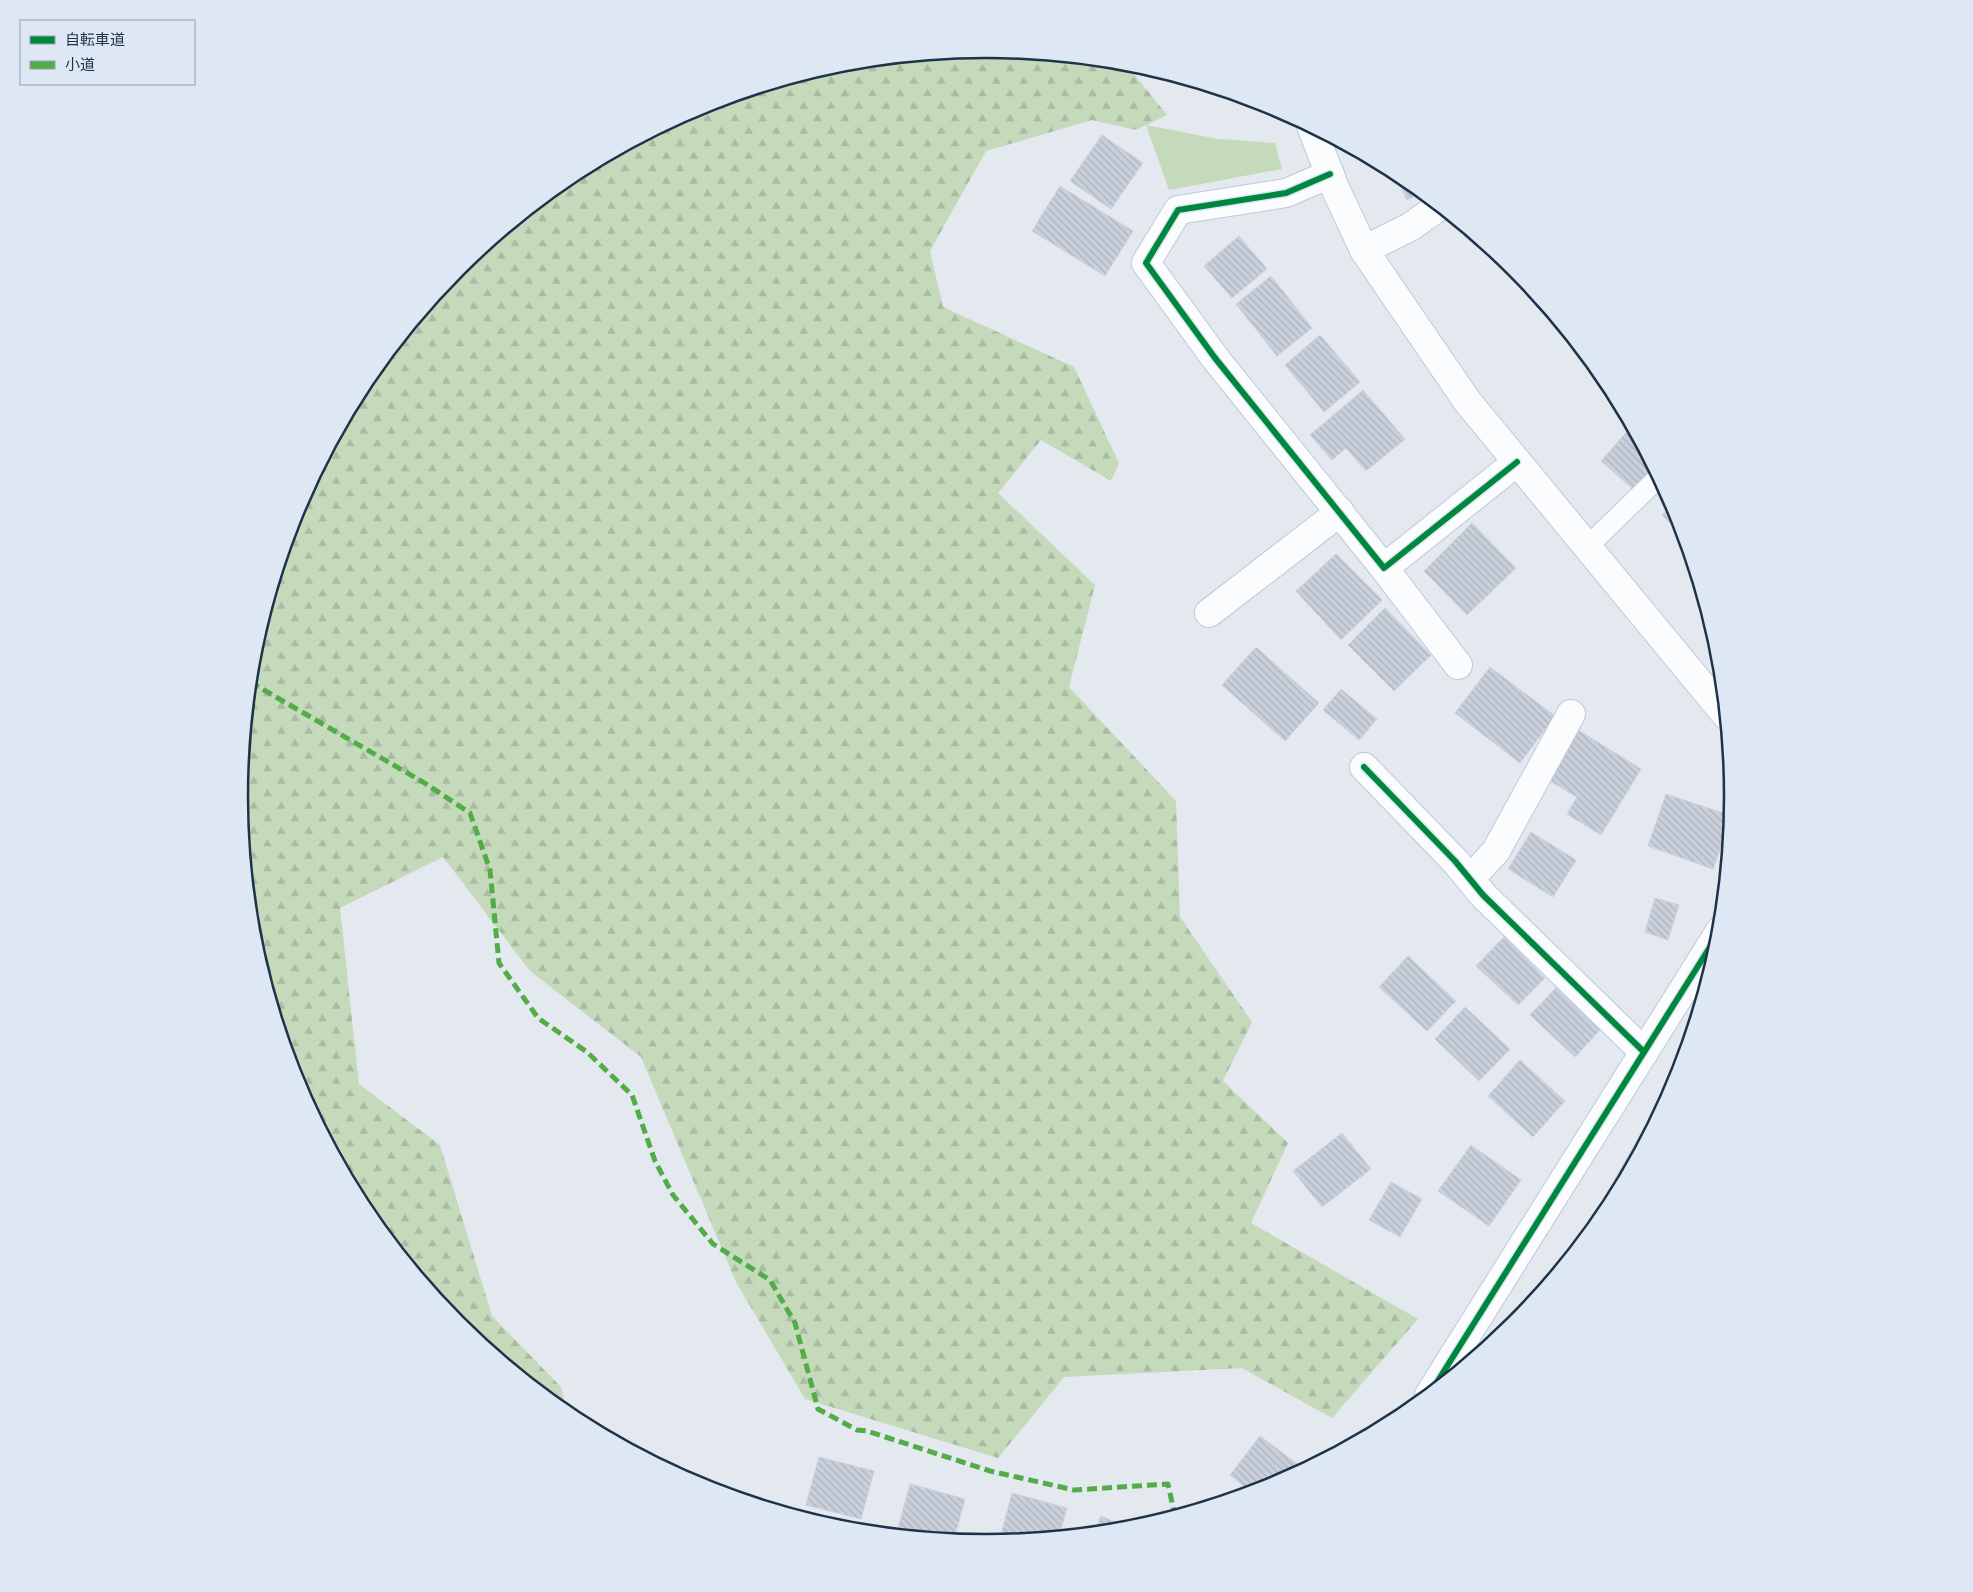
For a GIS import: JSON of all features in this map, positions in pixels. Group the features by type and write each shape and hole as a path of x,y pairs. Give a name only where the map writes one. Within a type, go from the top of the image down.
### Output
{"street":[{"path":"1314,135 1364,250 1466,401 1720,706"},
{"path":"1330,174 1286,193 1178,210 1146,262 1215,358 1340,512 1458,665"},
{"path":"1364,250 1410,227 1435,209"},
{"path":"1384,568 1517,462"},
{"path":"1209,613 1340,512"},
{"path":"1470,879 1496,851 1572,714"},
{"path":"1364,767 1397,799 1483,895 1644,1052"},
{"path":"1438,1380 1709,948"}],"lane":[{"path":"1588,547 1655,481"}],"green space":[{"path":"938,59 1035,59 1083,64 1134,73 1167,115 1136,130 1092,120 986,151 930,251 943,307 1074,367 1119,463 1111,481 1041,440 998,493 1095,585 1069,687 1176,801 1180,917 1252,1022 1223,1081 1288,1143 1251,1223 1418,1319 1332,1418 1242,1368 1064,1377 998,1458 805,1399 736,1282 641,1057 530,971 443,857 340,908 359,1084 440,1145 492,1316 561,1387 564,1402 537,1382 464,1318 431,1283 372,1206 324,1123 304,1079 273,987 262,940 254,892 248,796 250,748 254,700 262,652 273,605 304,513 324,469 372,386 431,309 464,274 537,210 617,156 704,114 749,97 795,83 842,72 890,64"},
{"path":"1146,125 1218,139 1275,143 1282,169 1169,190"}],"building":[{"path":"1102,135 1143,163 1111,209 1070,181"},
{"path":"1399,183 1416,196 1407,200"},
{"path":"1060,186 1133,231 1105,276 1032,231"},
{"path":"1239,236 1267,269 1232,298 1204,266"},
{"path":"1271,276 1312,328 1277,356 1236,304"},
{"path":"1320,335 1360,382 1324,412 1285,365"},
{"path":"1363,390 1405,439 1366,471 1346,448 1332,460 1310,435"},
{"path":"1628,431 1650,471 1634,490 1601,461"},
{"path":"1667,509 1674,526 1662,515"},
{"path":"1472,523 1516,568 1467,615 1424,571"},
{"path":"1336,554 1382,600 1341,640 1296,591"},
{"path":"1385,608 1431,655 1394,691 1348,645"},
{"path":"1256,647 1319,703 1285,741 1222,685"},
{"path":"1490,667 1555,716 1520,763 1455,713"},
{"path":"1341,689 1377,719 1359,740 1323,710"},
{"path":"1578,730 1641,769 1601,835 1567,814 1577,797 1547,779"},
{"path":"1666,794 1724,813 1723,841 1713,869 1648,846"},
{"path":"1531,832 1576,860 1553,897 1508,869"},
{"path":"1655,898 1679,905 1668,940 1645,932"},
{"path":"1504,937 1545,978 1518,1005 1476,966"},
{"path":"1408,956 1456,1001 1427,1031 1379,987"},
{"path":"1556,988 1600,1030 1575,1057 1530,1015"},
{"path":"1465,1007 1510,1049 1479,1081 1435,1039"},
{"path":"1520,1060 1565,1101 1533,1137 1488,1096"},
{"path":"1642,1132 1644,1133 1617,1180 1615,1179"},
{"path":"1342,1133 1371,1169 1322,1207 1293,1171"},
{"path":"1471,1145 1521,1180 1489,1226 1438,1191"},
{"path":"1391,1182 1422,1199 1400,1237 1369,1220"},
{"path":"1260,1436 1298,1465 1245,1487 1230,1475"},
{"path":"819,1457 874,1471 861,1519 806,1505"},
{"path":"910,1484 965,1499 956,1533 898,1529"},
{"path":"1012,1493 1067,1508 1061,1530 1001,1534"},
{"path":"1101,1516 1116,1523 1097,1526"}],"marked path":[{"path":"256,686 423,782 470,813 490,870 499,963 538,1018 587,1052 632,1095 655,1161 673,1195 713,1244 770,1280 795,1323 818,1409 857,1430 867,1431 990,1471 1074,1490 1168,1484 1174,1510"}],"cycle path":[{"path":"1330,174 1286,193 1178,210 1146,263 1215,358 1384,568 1517,462"},
{"path":"1364,767 1455,861 1483,895 1644,1052"},
{"path":"1438,1380 1709,949"}]}
